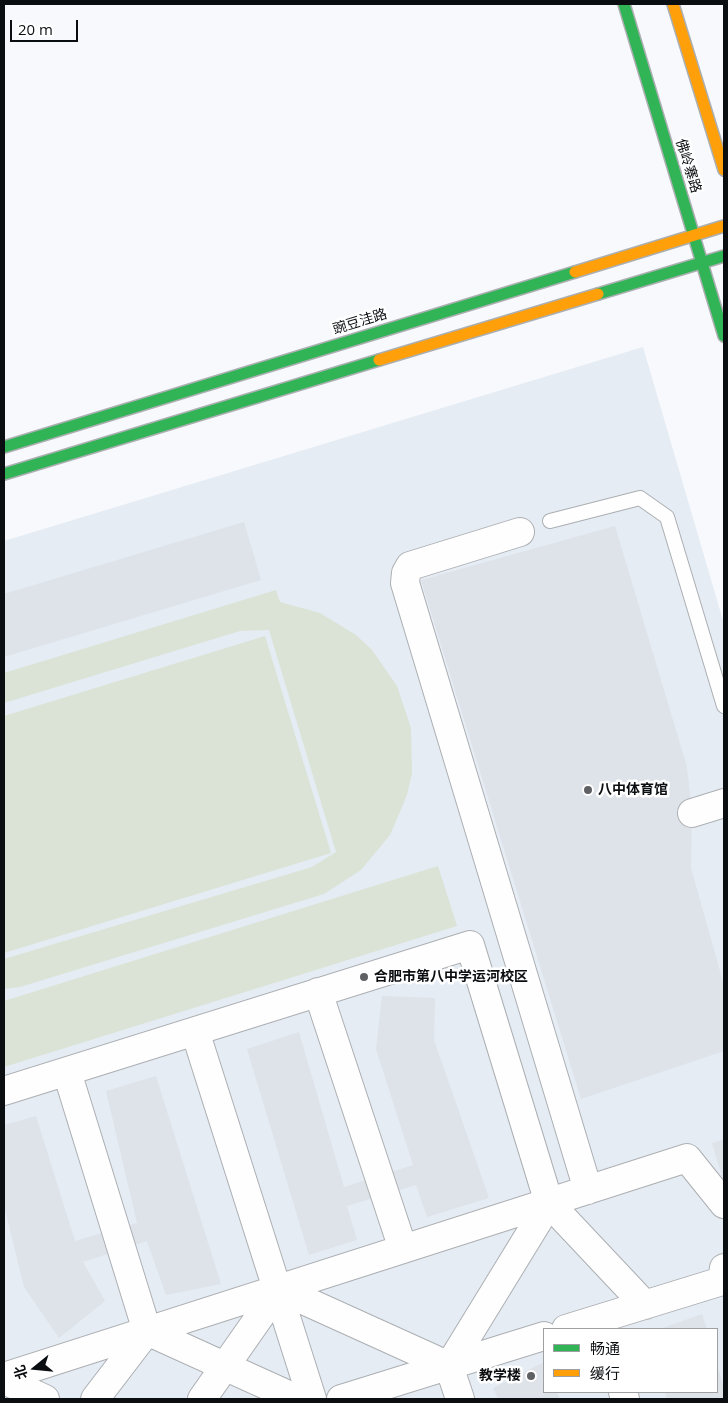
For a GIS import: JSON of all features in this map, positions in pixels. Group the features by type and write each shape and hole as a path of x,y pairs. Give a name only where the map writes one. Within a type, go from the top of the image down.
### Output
{"main road":[{"name":"佛岭寨路","path":"624,4 724,336"},
{"path":"673,4 724,170"},
{"name":"豌豆洼路","path":"4,447 724,226"},
{"path":"4,474 724,256"}],"street":[{"path":"520,532 410,566 405,580 407,594 512,932 588,1190"},
{"path":"692,813 724,803"},
{"path":"4,1091 512,932"},
{"path":"470,945 549,1203 644,1305"},
{"path":"318,992 403,1250"},
{"path":"195,1031 279,1289 312,1399"},
{"path":"67,1072 147,1332 297,1399"},
{"path":"4,1379 687,1158 724,1204"},
{"path":"449,1366 549,1203"},
{"path":"573,1328 603,1324 644,1305 724,1279"},
{"path":"279,1289 449,1366 460,1399"},
{"path":"202,1399 279,1289"},
{"path":"95,1399 147,1332"},
{"path":"341,1399 543,1336"},
{"path":"4,1379 45,1399"}],"lane":[{"path":"550,521 640,498 667,516 724,706"}],"shaded area":[{"name":"合肥市第八中学运河校区","path":"643,347 724,624 724,1399 4,1399 4,541"},
{"path":"276,590 280,602 320,613 356,635 372,650 397,686 411,728 412,773 407,795 390,835 361,870 324,894 20,987 4,989 4,959 312,867 336,852 269,630 240,631 4,703 4,673"},
{"path":"265,636 331,853 4,953 4,716"},
{"path":"438,866 457,926 4,1067 4,1001"}],"building":[{"path":"244,522 261,580 4,657 4,594"},
{"name":"八中体育馆","path":"615,526 687,767 692,813 691,868 724,985 724,1051 581,1099 421,580"},
{"path":"382,996 435,998 434,1040 489,1198 427,1217 416,1185 347,1206 357,1240 309,1255 247,1049 299,1032 344,1187 413,1165 376,1049"},
{"path":"156,1076 221,1284 166,1295 147,1241 83,1262 105,1301 59,1338 24,1287 4,1205 4,1125 36,1116 75,1241 137,1223 106,1091"},
{"path":"724,1139 724,1183 712,1143"},
{"path":"702,1314 707,1328 663,1328"},
{"name":"教学楼","path":"543,1363 543,1393 557,1393 560,1399 498,1399 493,1388"},
{"path":"718,1368 724,1388 724,1399 667,1399 665,1393 718,1393"}],"traffic: fast":[{"path":"624,4 724,336"},
{"path":"598,294 724,256"},
{"path":"4,447 575,272"},
{"path":"4,474 379,360"}],"traffic: slow":[{"path":"673,4 724,170"},
{"path":"575,272 724,226"},
{"path":"379,360 598,294"}],"place":[{"name":"八中体育馆","path":"588,790"},
{"name":"合肥市第八中学运河校区","path":"364,977"},
{"name":"教学楼","path":"531,1376"}]}
